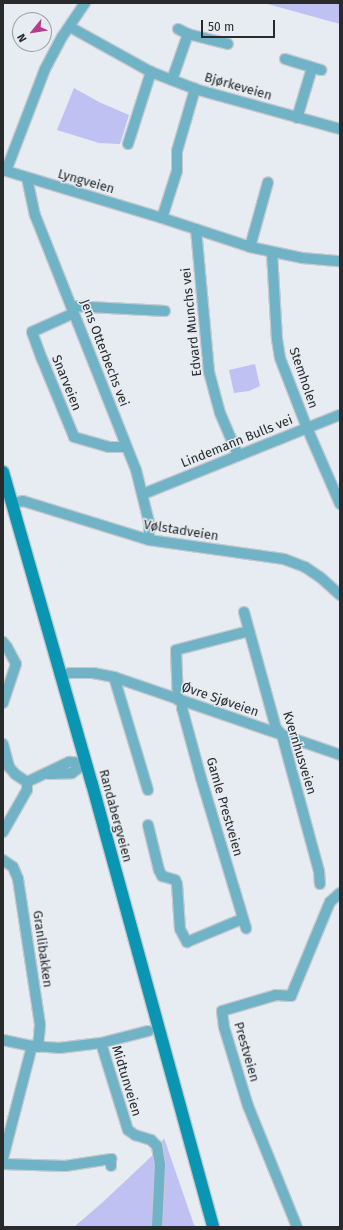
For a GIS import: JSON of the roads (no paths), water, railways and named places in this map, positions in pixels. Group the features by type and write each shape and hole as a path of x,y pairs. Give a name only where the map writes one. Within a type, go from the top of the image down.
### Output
{"main road":[{"name":"Randabergveien","path":"3,472 5,484 12,503 86,763 213,1227"},
{"name":"Randabergveien","path":"198,1169 208,1188 221,1227"}],"street":[{"path":"4,170 45,69 62,37 70,28 85,3"},
{"name":"Bjørkeveien","path":"70,28 151,72 195,89 340,129"},
{"path":"178,29 188,34 228,44"},
{"path":"172,80 188,34"},
{"path":"285,59 317,69 297,118"},
{"path":"128,144 151,72"},
{"path":"162,218 177,171 177,151 195,89"},
{"name":"Lyngveien","path":"4,170 272,253 302,258 340,261"},
{"name":"Jens Otterbechs vei","path":"27,178 35,215 143,494 149,522 148,540"},
{"path":"250,247 268,182"},
{"name":"Edvard Munchs vei","path":"196,229 209,372 220,413 238,455"},
{"name":"Stemholen","path":"272,253 277,340 280,358 307,428 340,504"},
{"path":"73,310 165,311"},
{"name":"Snarveien","path":"73,310 32,332 42,359 74,437 108,447 126,447"},
{"name":"Lindemann Bulls vei","path":"143,494 340,415"},
{"name":"Vølstadveien","path":"12,503 20,500 29,502 148,540 284,559 305,567 339,591"},
{"name":"Kvernhusveien","path":"244,612 276,728 282,735 319,871 320,884"},
{"name":"Gamle Prestveien","path":"148,825 162,876 175,880 177,884 180,929 187,942 244,924 182,708 176,650 249,631"},
{"path":"3,642 16,664 3,702"},
{"name":"Øvre Sjøveien","path":"60,676 70,673 93,673 114,678 340,755"},
{"path":"114,678 148,790"},
{"path":"3,744 9,767 15,774 28,782"},
{"path":"28,782 45,774 72,773 86,763"},
{"path":"3,832 27,790 28,782"},
{"name":"Granlibakken","path":"3,860 13,867 18,879 40,1025 3,1158"},
{"name":"Prestveien","path":"297,1227 248,1106 224,1027 222,1011 276,995 291,996 330,902 340,893"},
{"name":"Midtunveien","path":"3,1040 35,1047 59,1048 101,1043 148,1031"},
{"name":"Midtunveien","path":"101,1043 128,1130 135,1135 151,1140 157,1146 160,1165 157,1227"},
{"path":"3,1164 65,1166 111,1162"}]}
